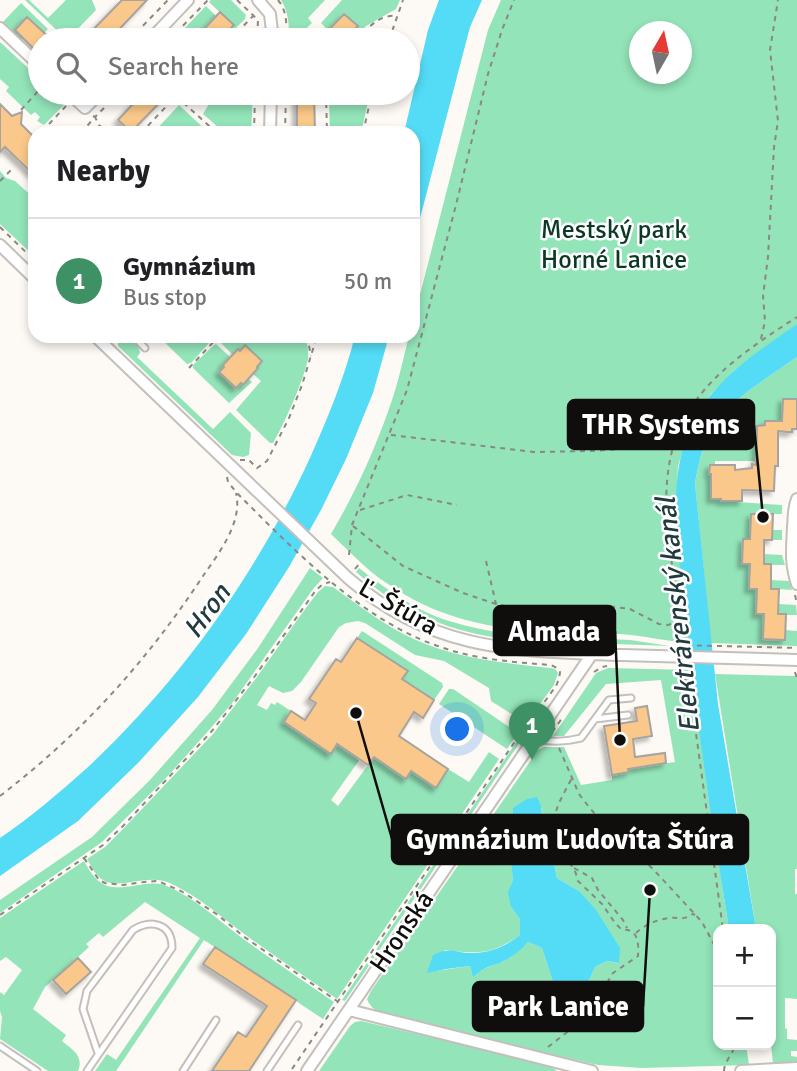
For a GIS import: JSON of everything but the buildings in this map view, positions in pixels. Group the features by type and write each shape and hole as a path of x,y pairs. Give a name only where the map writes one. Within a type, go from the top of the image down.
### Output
{"street":[{"path":"161,28 188,0"},
{"path":"258,0 270,14 272,28"},
{"path":"0,28 28,55"},
{"path":"270,126 271,105"},
{"path":"0,246 28,272"},
{"name":"Ľ. Štúra","path":"106,343 231,467 356,585 406,618 460,640 527,651 682,659 726,652 797,660"},
{"path":"797,499 793,511 791,561 797,584"},
{"name":"Hronská","path":"307,1071 592,654"},
{"path":"349,1010 536,1056 573,1069 592,1071"},
{"path":"741,1071 795,1068"}],"lane":[{"path":"140,343 145,348"},
{"path":"534,738 557,742 582,737 609,700 631,698"},
{"path":"595,719 628,715"},
{"path":"87,1071 172,948 172,938 155,923 142,924 133,930 87,991 83,1009 98,1053"},
{"path":"183,1071 216,1020"},
{"path":"267,1071 298,1025"},
{"path":"0,1046 37,1071"}],"path":[{"path":"142,28 169,0"},
{"path":"181,28 208,0"},
{"path":"237,0 258,20 258,28"},
{"path":"393,28 403,0"},
{"path":"420,341 488,74 514,0"},
{"path":"761,340 765,321 763,296 778,121 770,50 778,0"},
{"path":"281,2 286,28"},
{"path":"242,28 254,16"},
{"path":"369,28 380,18 397,16"},
{"path":"21,110 28,102"},
{"path":"49,124 63,105"},
{"path":"87,126 107,105"},
{"path":"148,126 167,105"},
{"path":"186,105 209,126"},
{"path":"254,126 255,105"},
{"path":"285,126 286,105"},
{"path":"326,105 327,126"},
{"path":"365,126 369,105"},
{"path":"95,117 100,126"},
{"path":"0,181 12,168"},
{"path":"0,227 28,254"},
{"path":"352,525 403,566 463,593 496,604 550,612 607,606 630,609 659,624 680,623 666,507 673,446 683,421 698,396 729,364 797,317"},
{"path":"189,368 213,343"},
{"path":"308,343 311,358"},
{"path":"231,467 237,461 245,460 257,468 267,461 289,418 315,343"},
{"path":"349,555 352,525 407,390 419,343"},
{"path":"390,435 534,452 590,452 673,446"},
{"path":"0,796 61,746 136,668 182,607 227,537 238,508 236,492 331,582 316,590 212,731 123,826 103,845 0,915"},
{"path":"359,510 407,495 457,505"},
{"path":"486,561 496,604 508,618 529,629 528,642"},
{"path":"677,645 682,659 726,652 797,648"},
{"path":"590,677 602,667 615,666"},
{"path":"795,672 797,679"},
{"path":"690,690 722,924"},
{"path":"552,730 554,731 568,709"},
{"path":"292,1069 518,737"},
{"path":"557,742 579,793 607,828 653,869 696,915 713,943"},
{"path":"536,1056 570,1030 581,1025 600,989 613,973 638,956 639,943 635,933 622,930 602,904 578,880 578,874 566,859 558,840 553,823 555,811 572,778"},
{"path":"84,858 99,880 105,883 123,885 158,881 181,891 338,1002"},
{"path":"573,867 592,878 627,929"},
{"path":"635,933 663,920 684,920 696,915"},
{"path":"573,999 594,1001"},
{"path":"724,1071 734,1050"}],"green space":[{"path":"25,0 29,0 48,18 66,0 92,0 96,10 79,28 54,28"},
{"path":"231,0 246,15 245,19 236,28 231,28 233,25 209,2"},
{"path":"281,0 325,0 308,18 312,23 307,28 289,28"},
{"path":"342,0 400,0 396,9 364,28 355,28 357,26 344,14 330,28 321,23"},
{"name":"Mestský park Horné Lanice","path":"501,0 797,0 797,324 735,370 710,395 689,430 678,466 676,510 689,642 620,634 512,629 450,615 396,589 373,573 331,534 374,448 394,394 407,343 420,343 420,295 488,30"},
{"path":"21,3 47,28 39,28 27,17 15,30 23,38 20,42 1,24"},
{"path":"206,6 216,16 205,28 185,28"},
{"path":"0,42 28,68 28,105 64,105 44,125 37,121 40,117 35,112 31,115 6,91 9,87 0,79"},
{"path":"179,105 202,126 160,126"},
{"path":"208,105 252,105 251,126 217,126 203,114"},
{"path":"329,105 367,105 363,126 330,126"},
{"path":"0,171 28,193 28,250 0,224"},
{"path":"118,343 135,343 140,350 137,357 213,429 230,412 251,433 249,455 232,455 118,346"},
{"path":"165,343 209,343 191,363 187,364"},
{"path":"221,343 306,343 306,368 273,443 236,410 261,381 253,374 258,369 245,345 233,355"},
{"path":"216,344 230,357 220,373 236,388 248,379 252,382 229,403 193,368"},
{"path":"797,357 797,399 782,423 766,421 765,425 757,426 756,461 715,461 715,465 710,465 709,474 722,501 782,505 782,514 773,514 772,530 782,530 782,540 765,540 764,554 782,555 785,565 771,565 771,580 789,581 792,590 779,589 778,604 796,605 797,615 786,615 785,630 797,631 797,646 711,643 695,484 703,449 709,433 727,409"},
{"path":"310,568 323,578 233,702 166,778 102,842 0,913 0,900 92,837 150,780 212,710 258,648"},
{"path":"359,568 402,599 437,617 458,624 526,636 525,641 478,634 434,621 394,601 356,572"},
{"path":"325,586 333,587 394,629 432,646 482,659 555,669 558,673 554,685 526,723 491,701 489,688 444,661 415,655 358,621 339,627 292,691 283,693 269,686 257,705 267,710 271,703 275,705 277,702 291,711 284,723 330,753 337,744 360,759 331,800 338,806 374,757 406,778 411,771 436,787 448,769 469,782 489,752 499,759 337,999 182,889 153,880 110,883 98,876 87,859 105,847 213,734"},
{"path":"362,631 442,683 443,687 434,700 402,679 407,672 357,638"},
{"path":"531,636 630,640 670,646 531,641"},
{"path":"608,668 692,670 728,924 713,924 713,1050 747,1050 749,1065 642,1068 598,1065 392,1017 380,1013 370,1005 367,999 371,991 538,750 544,747 564,747 581,785 612,780 612,775 628,772 628,769 675,762 661,680 606,684 564,736 553,736 596,673","holes":["541,806 543,833 550,845 557,878 579,891 618,963 607,961 595,967 583,994 570,994 553,982 542,948 528,942 511,957 482,970 473,978 470,966 428,972 445,950 493,950 520,935 520,919 511,907 512,860 517,850 513,839"]},
{"path":"715,674 797,676 797,999 785,998 785,1028 787,1039 797,1040 797,1051 791,1051 791,1056 797,1057 797,1062 773,1064 772,1050 776,1050 776,924 755,924"},
{"path":"449,689 453,689 515,731 516,736 507,749 439,704"},
{"path":"517,741 518,745 345,1001 342,1000"},
{"path":"84,861 95,878 107,886 159,884 177,891 334,1002 323,1019 204,940 116,1071 95,1071 107,1054 116,1060 200,938 145,902 103,937 99,933 86,944 89,947 45,987 33,1009 66,1035 62,1041 80,1061 78,1071 48,1071 0,1039 0,992 4,995 22,970 6,957 0,961 0,918"},
{"path":"361,1021 549,1065 557,1071 319,1071 350,1026"}],"water":[{"path":"439,0 482,0 470,27 420,218 420,126 406,126 411,105 420,105 420,64"},
{"path":"797,324 797,357 746,393 719,418 706,441 695,484 718,704 755,924 728,924 693,682 676,524 676,500 682,453 698,414 721,383"},
{"path":"353,343 387,343 373,393 346,459 289,567 246,634 198,697 138,763 78,821 0,876 0,838 66,787 121,735 184,663 213,625 265,545 288,503 309,460 346,368"},
{"path":"537,797 541,806 543,833 550,845 557,878 579,891 596,910 620,948 619,963 607,961 595,967 583,994 570,994 553,982 542,948 528,942 511,957 484,969 473,978 470,966 427,973 433,955 439,952 486,952 504,946 520,935 520,919 511,907 508,892 513,881 511,860 517,850 513,839 513,808 527,799"}],"place":[{"name":"THR Systems","path":"763,517"},
{"name":"Gymnázium Ľudovíta Štúra","path":"356,713"},
{"name":"Almada","path":"620,740"},
{"name":"Gymnázium","path":"532,760"},
{"name":"Park Lanice","path":"650,890"}],"water label":[{"name":"Hron","path":"207,611"},
{"name":"Elektrárenský kanál","path":"678,615"}]}
